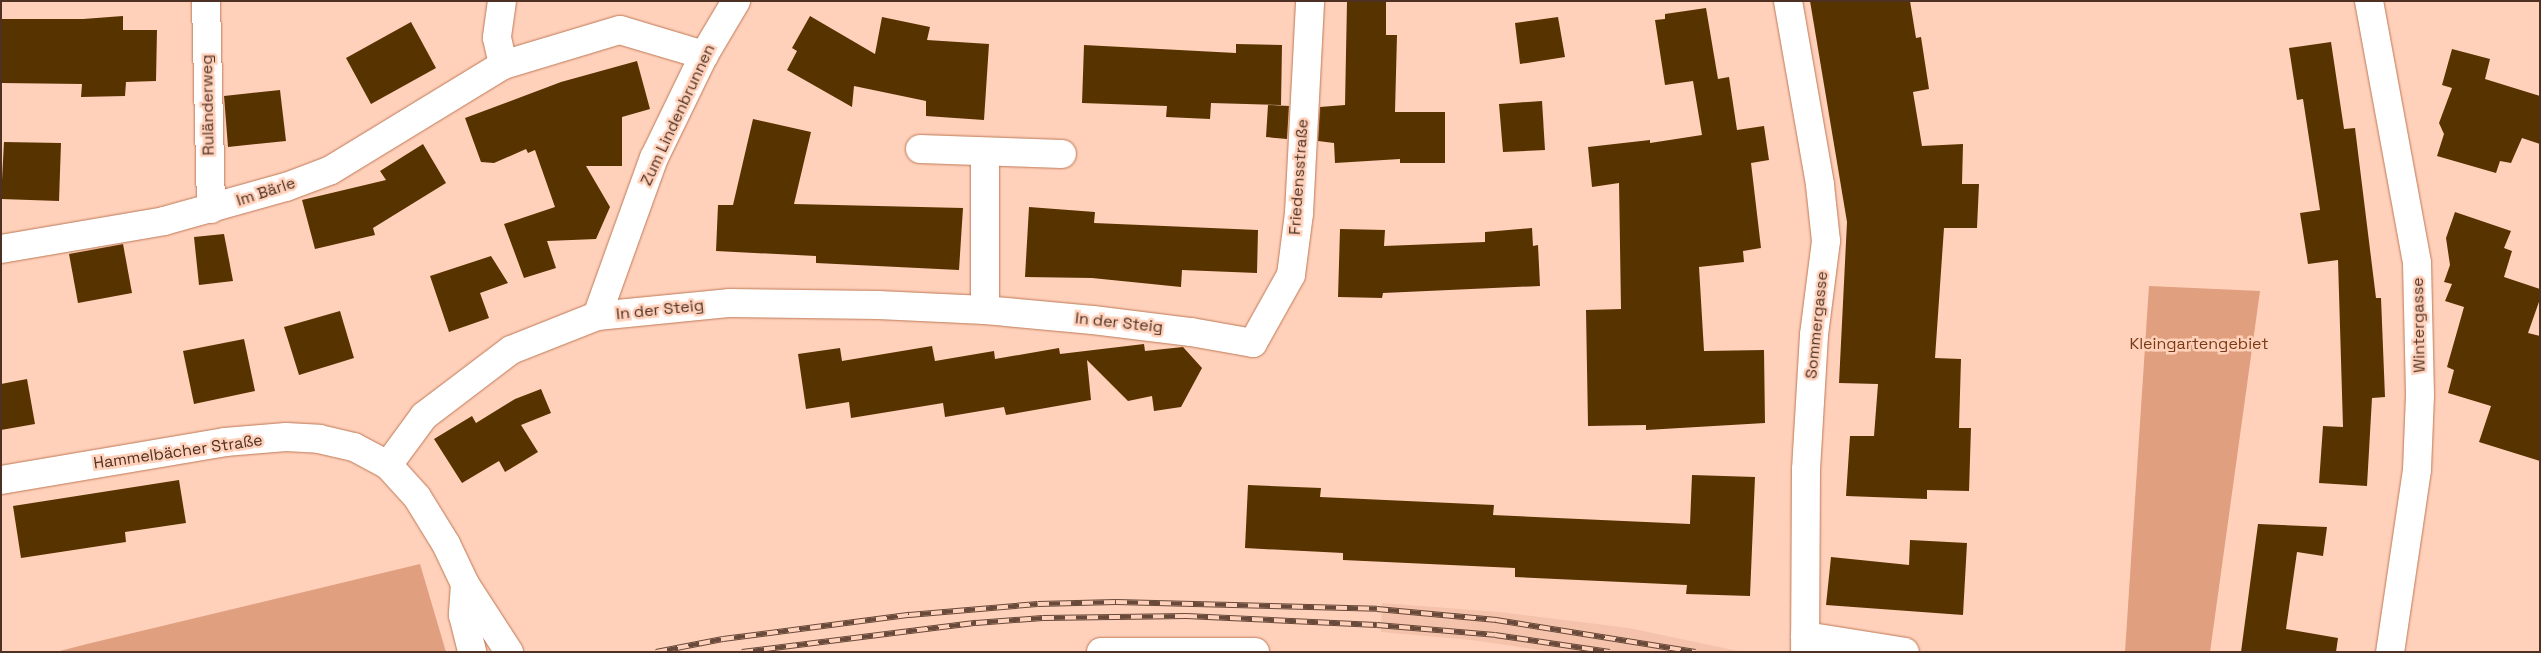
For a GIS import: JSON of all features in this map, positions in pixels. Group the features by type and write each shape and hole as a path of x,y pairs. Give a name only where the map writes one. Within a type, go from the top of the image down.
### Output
{"street":[{"name":"Ruländerweg","path":"206,1 211,209"},
{"path":"502,1 497,38 503,65"},
{"name":"Zum Lindenbrunnen","path":"597,316 654,158 704,55 736,1"},
{"name":"Friedensstraße","path":"1253,344 1291,275 1299,213 1310,1"},
{"name":"Sommergasse","path":"1788,1 1820,185 1826,241 1814,335 1806,470 1805,644"},
{"name":"Wintergasse","path":"2369,1 2417,263 2420,395 2417,470 2390,652"},
{"name":"Im Bärle","path":"1,249 164,221 211,209 331,170 503,65 620,30 704,55"},
{"path":"920,149 1062,154"},
{"path":"985,152 985,310"},
{"name":"In der Steig","path":"388,465 424,416 511,350 597,316 730,303 985,310 1191,332 1253,344"},
{"name":"Hammelbächer Straße","path":"1,480 225,442 286,437 319,439 354,447 388,465 417,497 446,544 465,584 508,652"},
{"name":"Hammelbächer Straße","path":"465,584 463,614 472,652"},
{"path":"1805,644 1905,652"},
{"path":"1100,652 1255,652"}],"shaded area":[{"path":"1382,603 1499,612 1629,628 1743,652 1554,652 1471,640 1381,632"}],"green space":[{"name":"Kleingartengebiet","path":"2149,286 2260,291 2210,652 2125,652"},
{"path":"420,564 446,652 56,652 87,644"}],"building":[{"path":"1347,1 1386,1 1386,35 1397,35 1395,112 1445,112 1445,163 1400,163 1400,159 1335,163 1334,143 1318,141 1320,107 1345,105"},
{"path":"1810,1 1910,1 1916,38 1921,37 1929,89 1913,92 1922,146 1963,144 1962,184 1979,184 1977,228 1944,228 1935,358 1961,359 1959,428 1971,428 1969,491 1927,490 1927,499 1846,496 1850,436 1874,436 1878,384 1839,383 1847,222"},
{"path":"1706,8 1718,79 1729,77 1737,130 1764,126 1769,160 1751,163 1761,248 1743,251 1744,262 1699,267 1704,351 1764,350 1765,423 1646,430 1646,425 1588,426 1586,310 1621,309 1619,183 1592,187 1588,147 1650,140 1650,143 1702,135 1693,81 1665,85 1655,20 1665,19 1665,14"},
{"path":"123,16 123,30 157,30 156,81 126,82 125,96 81,97 82,84 1,83 1,19 83,19"},
{"path":"810,16 875,54 882,17 930,27 927,40 989,44 984,120 926,116 926,101 854,86 852,107 787,70 797,51 792,48"},
{"path":"1558,17 1565,57 1520,64 1515,23"},
{"path":"411,22 436,68 371,104 346,58"},
{"path":"2331,42 2344,129 2355,128 2376,298 2381,298 2385,397 2372,398 2367,486 2319,483 2323,426 2343,427 2338,260 2308,264 2300,213 2320,210 2303,99 2297,100 2289,48"},
{"path":"1236,44 1282,45 1281,105 1211,103 1210,119 1166,117 1167,106 1082,103 1084,45 1236,53"},
{"path":"2452,49 2490,59 2485,79 2540,96 2540,144 2522,138 2511,163 2500,161 2496,173 2437,156 2444,134 2439,123 2452,88 2442,85"},
{"path":"637,61 650,109 622,117 622,166 586,166 610,207 596,239 547,241 556,268 524,278 504,224 555,207 535,150 528,153 526,149 494,163 481,162 465,118 561,82"},
{"path":"280,90 286,141 228,147 224,96"},
{"path":"1542,101 1545,150 1503,152 1499,104"},
{"path":"1268,105 1289,106 1287,139 1266,137"},
{"path":"753,119 811,132 794,204 963,208 959,270 816,263 816,256 716,251 718,205 733,205"},
{"path":"4,142 61,143 59,201 1,199"},
{"path":"423,144 446,183 373,228 375,235 315,249 302,200 386,180 380,171"},
{"path":"1029,207 1095,212 1094,223 1258,230 1257,273 1182,270 1181,287 1092,278 1025,277"},
{"path":"2455,212 2511,231 2504,248 2512,251 2504,277 2540,289 2540,299 2528,333 2540,336 2540,461 2479,442 2491,406 2448,393 2454,370 2447,367 2464,307 2445,301 2452,284 2444,282 2450,265 2446,238"},
{"path":"1532,228 1533,246 1538,245 1540,286 1383,293 1382,298 1338,297 1340,229 1385,230 1384,246 1485,242 1485,232"},
{"path":"224,234 233,281 199,285 194,237"},
{"path":"123,244 132,293 78,303 69,254"},
{"path":"491,256 508,283 480,293 489,318 449,332 430,276"},
{"path":"340,311 354,358 299,375 284,327"},
{"path":"244,339 255,391 194,404 183,351"},
{"path":"1144,344 1145,351 1183,347 1202,368 1181,407 1154,411 1152,396 1128,401 1087,360 1091,400 1006,415 1004,407 945,417 943,403 851,418 849,402 806,409 798,354 840,348 842,361 932,346 935,361 994,351 995,359 1059,348 1060,354"},
{"path":"27,379 35,424 1,430 1,384"},
{"path":"541,389 551,413 521,425 538,452 505,472 499,461 462,483 434,439 472,416 476,423 515,399"},
{"path":"1692,475 1755,477 1750,596 1686,594 1687,585 1515,577 1515,568 1343,560 1343,553 1245,548 1248,485 1321,488 1320,497 1494,505 1493,515 1690,524"},
{"path":"179,480 186,523 125,532 126,542 21,558 13,506"},
{"path":"2258,524 2327,527 2323,556 2297,552 2286,629 2338,638 2336,652 2241,652"},
{"path":"1910,540 1967,543 1963,615 1826,605 1831,557 1909,565"}],"railway":[{"path":"656,652 723,639 909,615 1038,604 1116,602 1377,609 1496,620 1695,652"},
{"path":"742,652 976,623 1043,618 1186,616 1377,625 1495,635 1610,652"}]}
